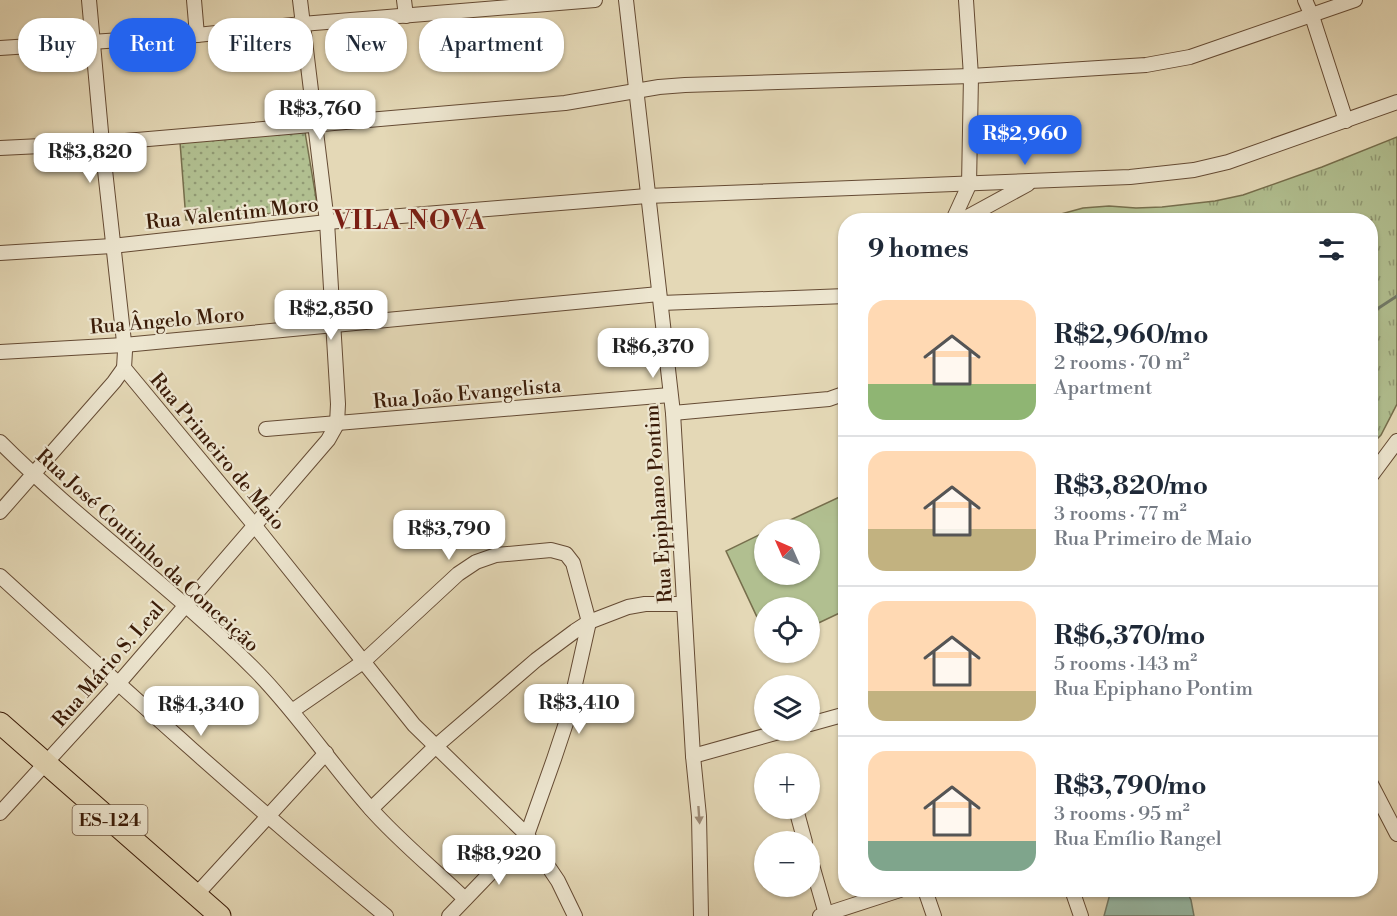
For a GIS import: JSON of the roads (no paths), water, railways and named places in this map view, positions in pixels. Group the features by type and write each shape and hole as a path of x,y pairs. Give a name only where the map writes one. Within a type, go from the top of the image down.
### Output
{"main road":[{"name":"ES-124","path":"0,723 220,916"}],"street":[{"name":"Rua Primeiro de Maio","path":"89,0 90,18"},
{"path":"194,0 195,18"},
{"path":"300,0 302,18"},
{"path":"404,0 406,16"},
{"path":"313,23 516,4 595,0"},
{"name":"Rua Epiphano Pontim","path":"626,0 673,413 683,604 699,816 701,916"},
{"path":"956,213 969,184 970,76 966,0"},
{"path":"1305,0 1346,121"},
{"path":"0,148 102,143 565,104 685,85 970,76 1146,65 1190,57 1355,0"},
{"path":"196,35 208,34"},
{"path":"0,48 18,46"},
{"name":"Rua Primeiro de Maio","path":"95,72 124,345 124,368 435,747 527,835 558,880 575,916"},
{"path":"308,72 327,222 338,404 336,424"},
{"name":"Rua Valentim Moro","path":"0,253 112,246 327,222 647,196 1130,177 1194,170 1228,162 1397,102"},
{"path":"975,213 1033,182"},
{"name":"Rua Ângelo Moro","path":"0,352 124,345 660,298 838,296"},
{"path":"0,512 124,368"},
{"name":"Rua João Evangelista","path":"266,429 670,395"},
{"path":"673,413 829,399 838,396"},
{"name":"Rua Mário S. Leal","path":"0,813 186,606 328,440 336,424"},
{"path":"1378,467 1397,441"},
{"name":"Rua José Coutinho da Conceição","path":"0,442 32,473 186,606 257,672 292,711 371,809 465,899"},
{"path":"292,711 363,662 458,574 476,562 496,555 551,550 566,554 573,563 589,622 567,720 527,835 449,916"},
{"path":"0,576 267,816 386,916"},
{"path":"371,809 435,747 561,640 589,622 628,607 645,604 683,604"},
{"path":"820,721 838,716"},
{"path":"693,756 754,739"},
{"path":"196,895 326,753"},
{"path":"1378,797 1397,834"},
{"path":"819,897 823,915 878,897"},
{"path":"927,897 934,916"},
{"path":"1074,897 1081,916"}],"waterway":[{"path":"1378,308 1397,296"}],"district":[{"name":"VILA NOVA","path":"410,220"}]}
